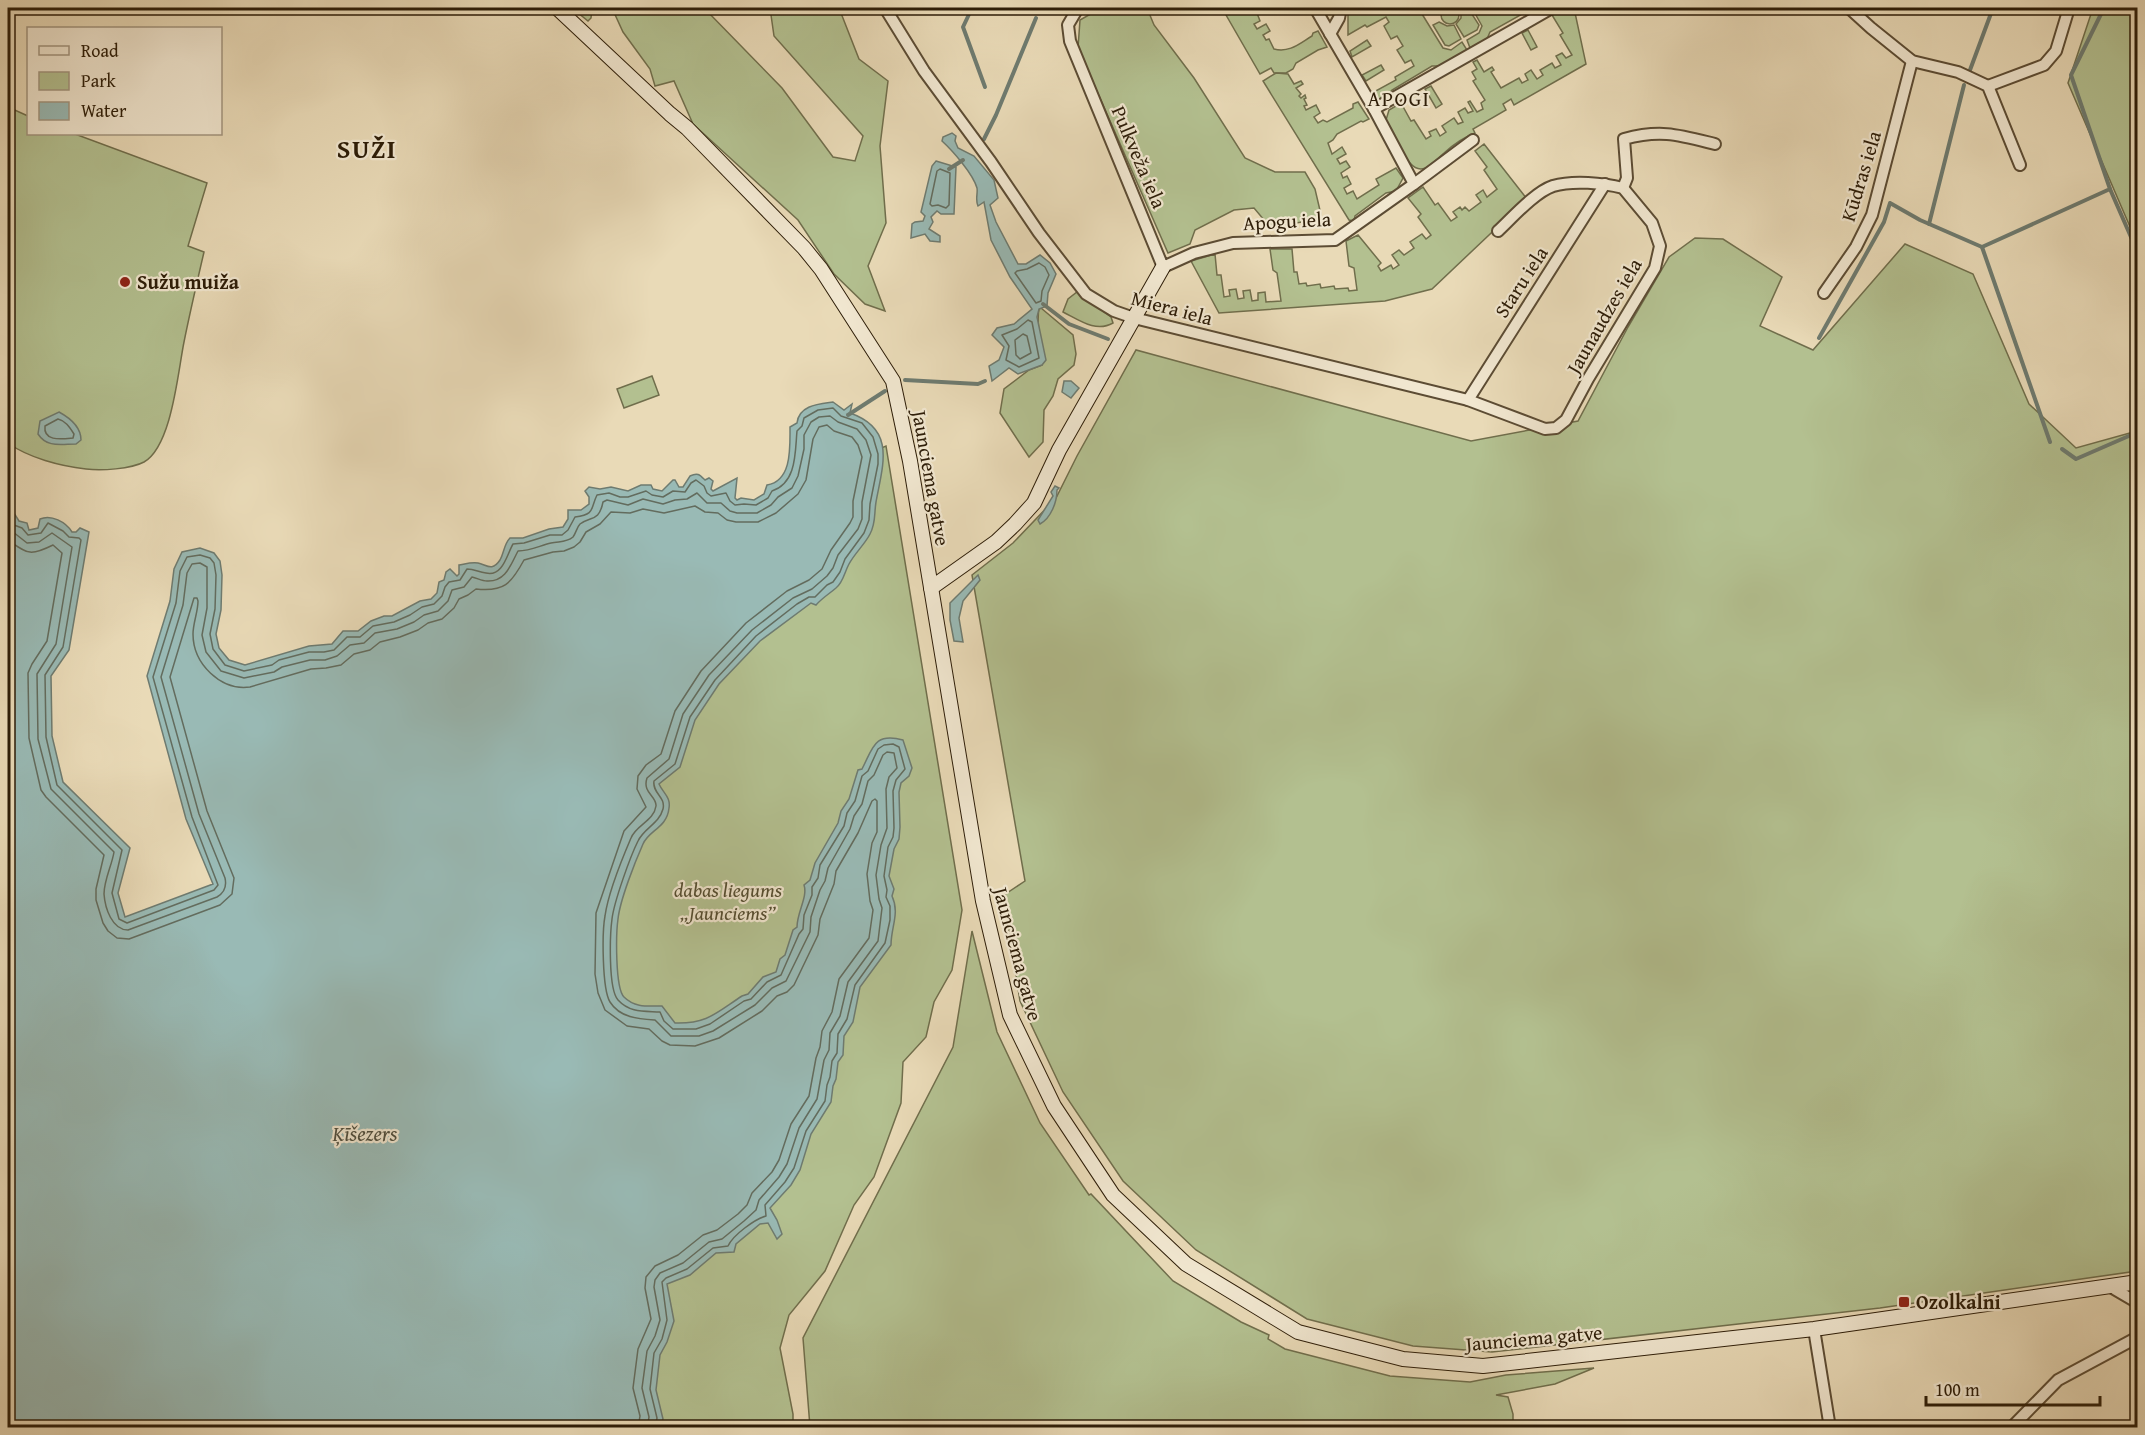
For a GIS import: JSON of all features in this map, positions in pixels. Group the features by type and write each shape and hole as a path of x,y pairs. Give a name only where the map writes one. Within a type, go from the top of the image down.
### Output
{"main road":[{"name":"Jaunciema gatve","path":"557,8 687,128 804,248 821,268 893,381 910,461 983,901 1010,1015 1054,1106 1113,1195 1186,1264 1298,1332 1403,1359 1483,1366 1814,1329 2138,1282"},
{"path":"931,588 996,542 1034,503 1059,450 1163,267"}],"street":[{"name":"Miera iela","path":"885,8 924,70 1039,233 1086,294 1134,318 1468,400 1545,429 1556,428"},
{"name":"Pulkveža iela","path":"1078,8 1068,25 1070,41 1163,267"},
{"path":"1315,8 1374,109 1414,184"},
{"path":"1330,34 1339,18 1341,8"},
{"path":"1374,109 1552,8"},
{"path":"1850,8 1912,61 1958,72 1988,86 2020,165"},
{"path":"1988,86 2044,66 2056,51 2069,8"},
{"name":"Kūdras iela","path":"1824,293 1856,247 1872,215 1912,61"},
{"path":"1498,231 1538,194 1552,186 1605,184 1623,188 1627,177 1624,139 1640,135 1672,133 1715,144"},
{"name":"Apogu iela","path":"1163,267 1194,253 1233,243 1335,240 1473,140"},
{"name":"Staru iela","path":"1468,400 1605,184"},
{"name":"Jaunaudzes iela","path":"1556,428 1566,420 1655,268 1660,246 1652,223 1623,188"},
{"path":"2109,1286 2138,1303"},
{"path":"1814,1329 1830,1428"},
{"path":"2011,1428 2058,1380 2138,1337"}],"green space":[{"path":"1446,6 1454,6 1459,11 1457,22 1446,24 1441,19 1441,11"},
{"path":"572,8 592,8 591,18 588,21"},
{"path":"612,8 704,8 782,88 833,157 855,161 863,136 774,36 770,8 839,8 859,59 888,81 880,146 886,223 868,266 885,311 865,304 834,274 798,220 693,124 674,81 655,86 650,69 623,32"},
{"path":"1101,8 1147,8 1154,25 1194,78 1245,158 1275,172 1305,172 1315,189 1322,219 1270,227 1254,208 1234,210 1195,230 1190,244 1168,253 1078,48 1080,20"},
{"path":"1222,8 1267,8 1257,13 1260,21 1254,24 1257,29 1266,24 1270,31 1263,35 1266,40 1269,39 1274,49 1285,50 1295,47 1318,31 1327,47 1296,63 1293,69 1286,73 1274,73 1271,68 1260,74"},
{"path":"1348,8 1423,8 1422,14 1443,48 1451,50 1462,42 1467,50 1440,66 1432,66 1377,100 1372,93 1396,80 1395,77 1414,66 1411,60 1405,63 1397,50 1403,46 1397,36 1391,39 1384,26 1389,22 1386,17 1348,35"},
{"path":"1468,8 1479,25 1477,30 1464,37 1456,24 1461,18 1461,9"},
{"path":"1472,8 1508,8 1510,11 1515,8 1533,8 1490,32 1487,39 1470,48 1467,40 1479,33 1482,26"},
{"path":"1565,8 1574,8 1586,64 1514,105 1511,99 1503,104 1506,110 1473,129 1475,133 1455,144 1428,167 1419,169 1410,163 1388,127 1386,120 1389,110 1401,103 1411,121 1414,120 1426,139 1431,136 1429,132 1436,129 1440,136 1446,132 1442,126 1454,118 1458,124 1463,122 1458,112 1465,108 1468,113 1473,111 1468,102 1470,101 1477,112 1483,109 1481,103 1485,100 1473,81 1476,79 1472,72 1477,69 1473,62 1477,60 1484,72 1492,67 1494,70 1491,72 1501,88 1519,78 1522,83 1528,80 1525,74 1531,70 1537,79 1543,75 1540,70 1552,63 1555,68 1561,65 1556,56 1562,53 1566,58 1572,55 1552,15"},
{"path":"2093,8 2137,8 2137,243 2068,83"},
{"path":"1439,22 1447,26 1454,25 1461,39 1449,46 1445,45 1433,25"},
{"path":"1528,30 1537,47 1531,50 1522,33"},
{"path":"1367,40 1371,46 1352,57 1350,51"},
{"path":"1381,65 1384,70 1366,81 1362,75"},
{"path":"1276,73 1288,74 1294,84 1301,81 1303,84 1296,88 1301,94 1299,96 1301,98 1305,95 1306,110 1316,105 1320,113 1314,117 1318,123 1323,120 1327,122 1353,108 1353,104 1358,102 1369,119 1337,134 1328,143 1332,154 1342,147 1346,154 1337,159 1340,164 1346,161 1350,167 1341,173 1343,178 1347,176 1351,184 1344,188 1347,194 1353,191 1357,199 1379,185 1376,179 1396,168 1403,178 1396,191 1386,193 1355,216 1354,221 1349,220 1263,81"},
{"path":"1431,86 1442,104 1436,108 1425,89"},
{"path":"8,107 27,116 27,135 78,135 207,183 188,246 204,252 172,407 161,441 154,453 144,462 124,468 92,470 35,457 8,443"},
{"path":"1484,144 1527,199 1432,289 1385,301 1219,313 1191,261 1215,254 1217,275 1221,275 1224,297 1230,296 1229,290 1236,289 1238,299 1244,298 1243,291 1250,290 1252,301 1258,300 1258,293 1265,292 1266,302 1281,301 1277,273 1273,270 1270,249 1292,249 1294,272 1297,272 1299,284 1306,283 1307,286 1320,284 1321,288 1334,286 1335,289 1357,290 1354,268 1349,266 1346,241 1358,235 1381,263 1378,266 1381,271 1391,265 1393,269 1399,265 1392,255 1399,250 1404,255 1414,248 1410,242 1422,234 1426,239 1431,235 1418,217 1421,214 1408,198 1423,187 1435,205 1438,203 1451,221 1457,217 1453,212 1460,207 1462,210 1465,207 1469,211 1481,202 1476,195 1483,190 1487,197 1497,189 1484,170 1487,167 1475,151"},
{"path":"1695,238 1723,239 1782,277 1760,326 1813,350 1905,244 1973,274 2029,404 2076,448 2137,431 2137,1271 1880,1308 1492,1352 1413,1346 1307,1319 1196,1250 1123,1181 1063,1092 1020,1001 1008,924 1001,897 1025,881 972,575 1013,543 1056,498 1136,350 1471,441 1578,421 1628,327 1669,257"},
{"path":"1077,292 1111,317 1113,323 1107,326 1094,326 1063,312 1068,299"},
{"path":"1041,308 1073,335 1076,354 1074,365 1058,379 1053,396 1044,410 1043,442 1029,457 1000,413 1004,389 1029,370 1042,365 1038,321"},
{"path":"652,376 659,395 624,408 617,389"},
{"name":"dabas liegums „Jaunciems”","path":"886,446 962,910 952,970 934,1002 926,1037 903,1062 901,1103 874,1177 854,1205 825,1271 789,1315 780,1348 793,1414 793,1427 538,1427 492,923 843,464"},
{"path":"972,931 997,1032 1040,1123 1089,1195 1091,1194 1173,1281 1241,1322 1269,1335 1268,1339 1285,1349 1390,1376 1470,1382 1506,1375 1594,1368 1555,1384 1496,1395 1508,1397 1513,1414 1513,1427 810,1427 803,1338 953,1047"}],"water":[{"path":"952,133 956,136 955,141 958,148 974,156 994,180 998,198 990,205 996,222 1018,264 1026,264 1040,255 1050,263 1056,274 1048,293 1047,306 1039,309 1037,317 1046,360 1042,365 1018,374 1009,368 992,381 989,366 999,360 1004,347 992,335 997,328 1014,324 1032,309 1010,277 991,240 984,202 978,206 975,182 942,141 943,137"},
{"path":"936,161 956,167 954,214 941,214 937,211 931,217 933,222 929,229 940,236 940,242 930,241 925,234 911,238 912,224 923,221 925,216 921,212 932,166"},
{"path":"1064,381 1071,381 1079,388 1071,398 1062,392"},
{"name":"Ķīšezers","path":"833,402 844,410 852,404 850,413 865,420 880,438 883,461 872,530 851,560 838,586 816,605 811,603 760,641 719,684 695,720 680,767 659,784 669,801 668,815 643,844 619,911 617,947 619,983 621,992 628,1001 637,1005 662,1006 675,1023 686,1023 711,1016 748,994 763,977 776,972 780,959 785,955 793,930 797,927 805,895 804,885 810,880 815,863 838,823 841,811 849,799 858,770 862,769 872,748 880,740 886,738 903,740 912,768 909,776 901,783 899,792 899,839 894,849 889,876 894,889 892,896 895,908 891,945 860,987 853,1022 844,1036 843,1055 838,1062 831,1102 811,1134 800,1170 791,1185 770,1208 782,1234 777,1239 768,1223 760,1224 736,1244 734,1252 716,1253 690,1275 667,1284 674,1321 660,1355 656,1390 663,1419 660,1427 8,1427 8,501 19,521 27,523 29,530 38,528 40,519 53,518 62,522 72,532 80,528 89,532 69,650 51,676 52,736 63,782 130,848 118,893 125,917 213,884 186,819 147,676 170,601 174,569 182,552 200,548 214,553 220,561 221,610 216,634 219,648 229,660 245,665 309,646 332,644 343,631 358,631 371,621 384,616 392,616 420,601 431,599 437,593 439,582 444,580 446,572 450,569 457,576 459,565 478,563 492,567 500,560 510,538 523,538 563,527 568,519 568,510 581,510 589,504 589,497 585,491 589,487 600,489 611,487 628,491 641,485 651,485 653,489 662,491 673,480 679,487 683,487 690,476 697,474 705,480 709,478 713,481 711,489 713,491 737,478 735,498 754,500 764,494 767,485 781,477 785,470 789,454 790,427 797,423 802,412 810,406"},
{"path":"59,412 77,427 81,440 76,444 50,443 38,434 40,421"},
{"path":"1055,486 1059,488 1055,504 1047,518 1040,524 1038,520 1053,496 1051,492"},
{"path":"978,575 980,580 963,601 959,618 963,642 954,641 950,603"}],"waterway":[{"path":"972,8 963,27 985,87"},
{"path":"1091,12 1095,8"},
{"path":"1970,70 1993,8"},
{"path":"1819,338 1884,222 1890,203 1920,220 1982,247 2110,189 2071,75 2104,8"},
{"path":"984,139 1036,18"},
{"path":"1929,224 1964,85"},
{"path":"949,169 963,160"},
{"path":"2110,189 2138,253"},
{"path":"1982,247 2050,442"},
{"path":"1043,304 1069,324 1108,339"},
{"path":"905,380 978,384 985,381"},
{"path":"848,415 885,391"},
{"path":"2062,449 2076,459 2138,432"}],"place":[{"name":"Sužu muiža","path":"125,282"},
{"name":"Ozolkalni","path":"1904,1302"}],"district":[{"name":"APOGI","path":"1399,99"},
{"name":"SUŽI","path":"367,149"}]}
